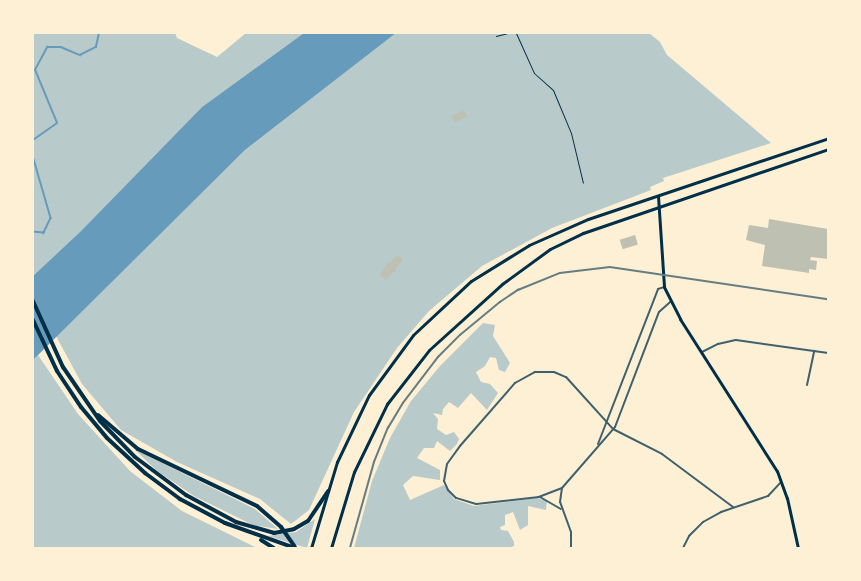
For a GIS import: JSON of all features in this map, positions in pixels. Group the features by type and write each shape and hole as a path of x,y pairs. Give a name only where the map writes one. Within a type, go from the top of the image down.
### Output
{"highway":[{"path":"33,301 63,367 83,398 112,435 148,468 201,504 248,527 274,534 294,529 311,517 328,491"},
{"path":"33,320 57,371 94,423 145,473 180,499 274,548"},
{"path":"83,398 108,425 138,448 257,506 281,527 295,548"},
{"path":"250,534 295,548"}],"main road":[{"path":"311,548 346,441 369,395 413,335 454,296 490,268 529,244 588,219 828,138"},
{"path":"332,548 354,472 376,423 400,386 440,338 502,284 550,249 583,233 659,205 828,149"},
{"path":"658,195 661,273 664,287 702,352 764,446 781,481 798,548"}],"street":[{"path":"596,446 607,424 658,289 664,287"},
{"path":"671,302 659,312 624,406 613,429 562,488 539,497 476,504 461,501 448,490 444,481 445,469 460,446 515,383 535,372 554,372 566,377 613,429 662,454 732,507"},
{"path":"702,352 718,344 736,340 828,353"},
{"path":"807,385 814,351"},
{"path":"683,548 689,536 703,522 732,507 768,496 776,490 781,481"},
{"path":"562,488 560,502 571,532 571,548"},
{"path":"539,497 563,511"}],"path":[{"path":"496,36 507,33"},
{"path":"516,33 534,73 552,90 572,133 583,183"}],"shaded area":[{"path":"33,33 175,33 177,38 217,57 246,33 304,33 202,107 81,231 33,276"},
{"path":"396,33 649,33 660,42 667,55 771,143 663,178 664,181 650,187 651,190 552,228 482,266 429,311 397,348 354,412 309,510 291,524 260,499 177,462 121,430 82,384 56,336 245,150"},
{"path":"483,323 495,325 493,336 510,363 505,372 499,370 496,358 490,357 485,366 476,372 481,382 490,384 498,393 487,410 471,393 458,408 449,402 443,409 442,415 433,413 438,419 437,429 446,435 454,432 459,439 457,444 450,451 437,441 434,448 424,448 417,458 440,470 440,480 413,476 403,485 410,500 444,485 454,499 474,506 537,498 547,501 546,510 528,506 528,525 520,530 513,512 505,515 505,525 500,527 501,530 508,531 514,542 514,546 509,548 354,548 372,481 390,438 411,401 440,366"},
{"path":"38,355 78,414 130,471 182,511 257,548 33,548 33,360"},
{"path":"134,449 255,509 278,529 253,525 194,496 156,470"},
{"path":"315,519 307,548 268,536 296,532"}],"water":[{"path":"304,33 396,33 245,150 33,360 33,276 81,231 202,107"}],"building":[{"path":"464,110 467,116 455,123 452,116"},
{"path":"769,219 828,229 828,259 811,257 810,260 817,261 816,270 809,269 809,273 762,266 765,245 746,240 749,225 768,228"},
{"path":"635,235 638,245 623,249 620,240"},
{"path":"397,255 403,260 396,268 396,272 393,272 386,280 380,275 388,262 390,263"}],"waterway":[{"path":"33,140 57,123 35,70 47,47 61,47 80,55 96,47 99,33"},
{"path":"33,156 51,218 44,233 33,232"}],"railway":[{"path":"350,548 374,462 388,428 403,403 438,357 460,335 518,290 560,273 610,267 828,299"}]}
